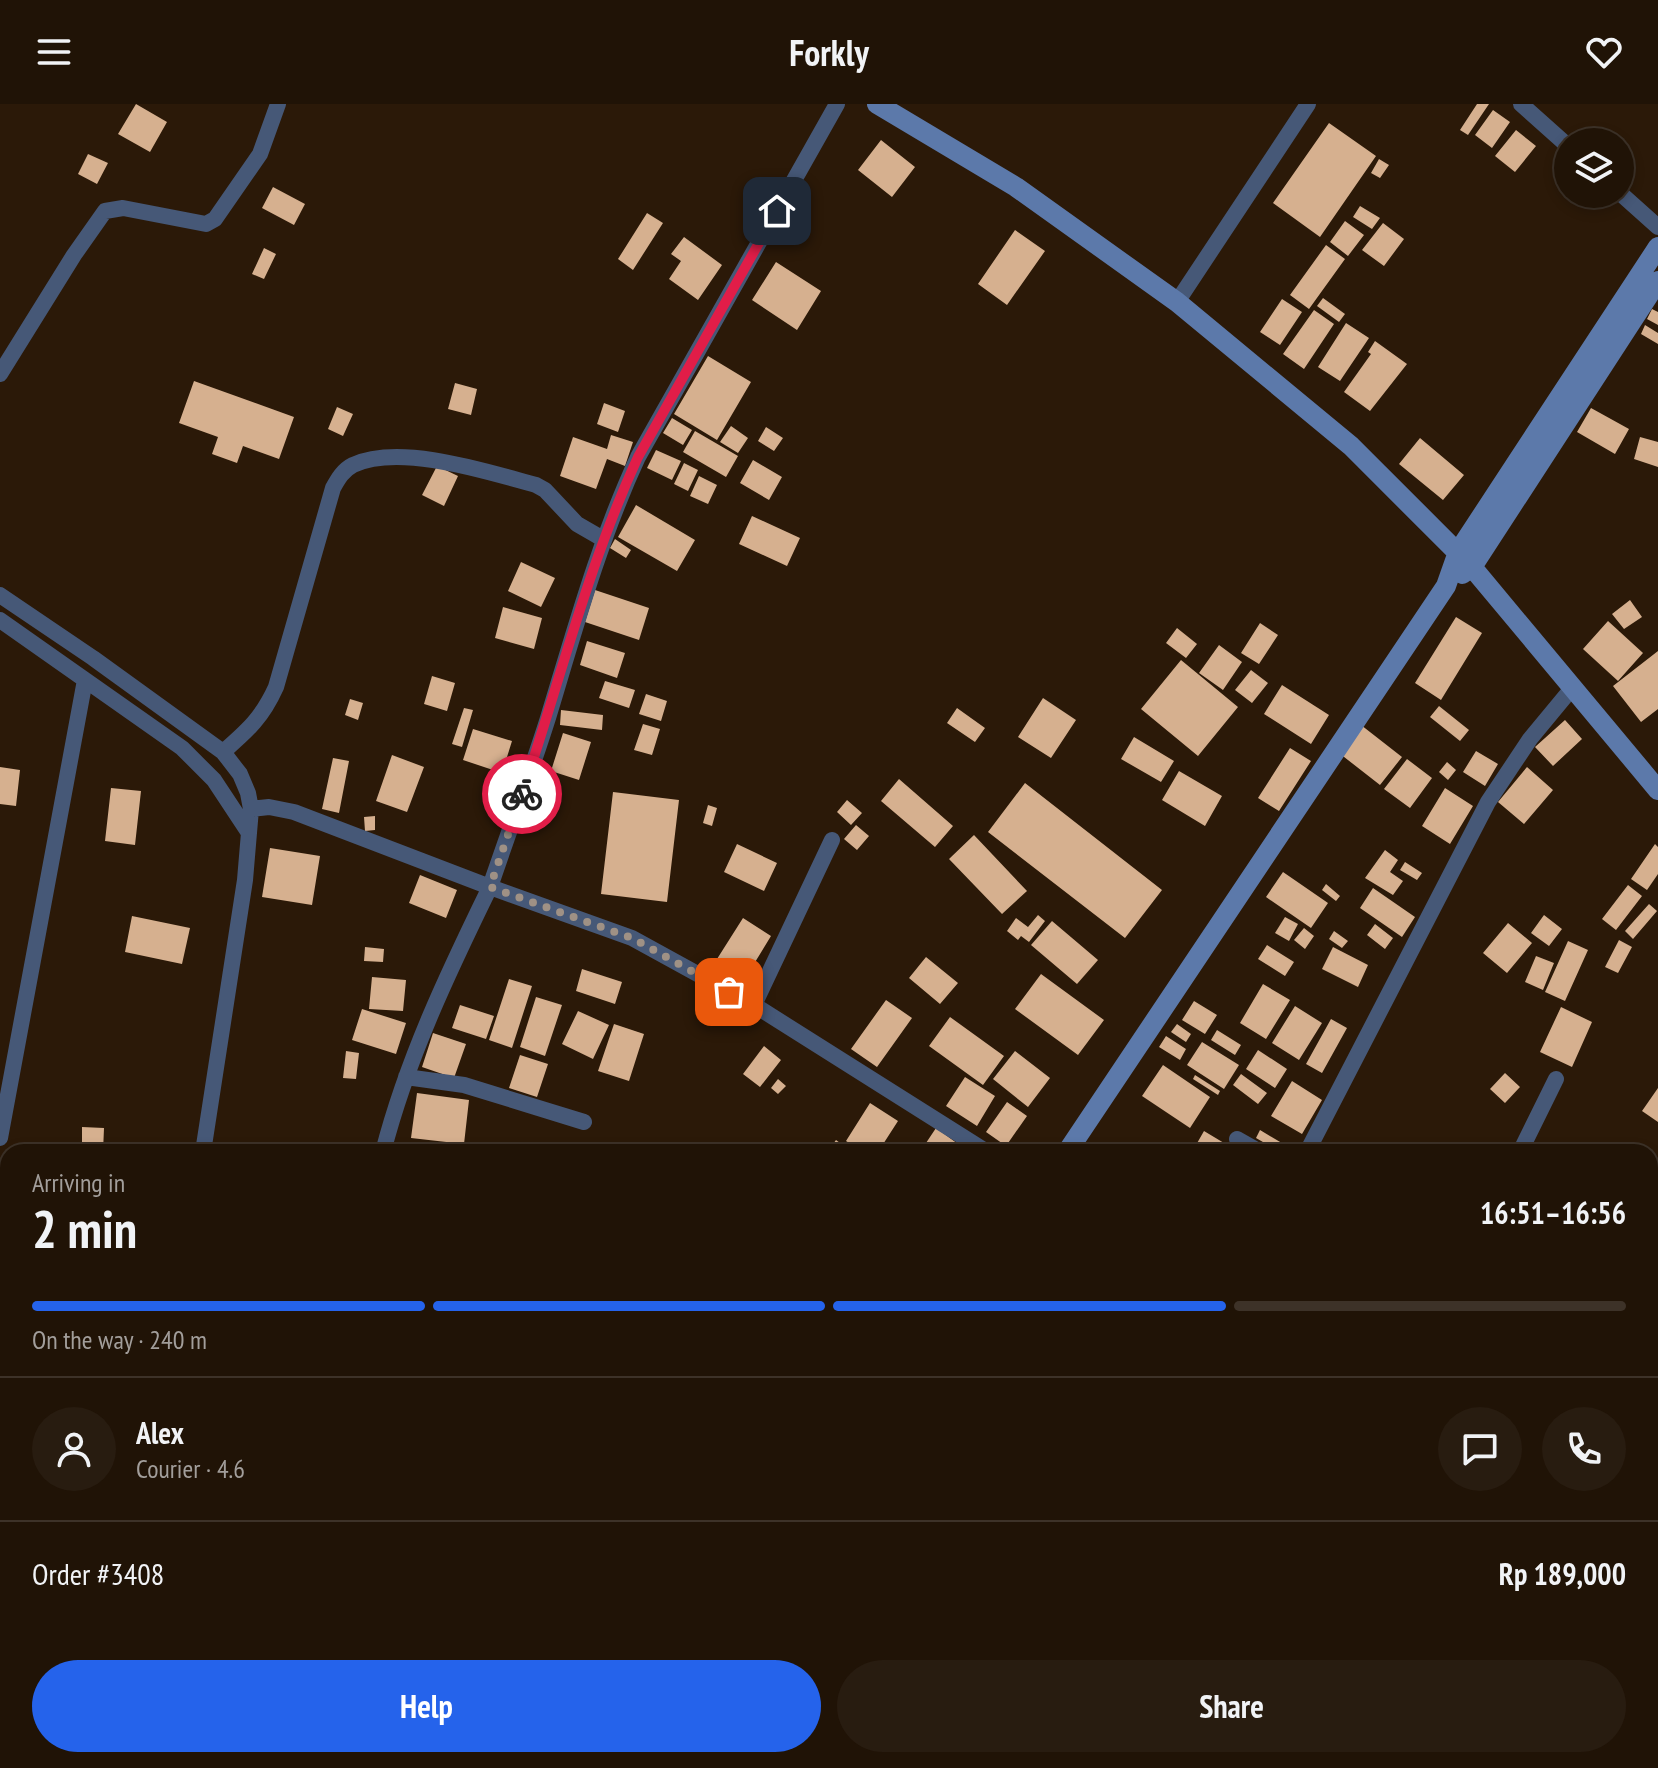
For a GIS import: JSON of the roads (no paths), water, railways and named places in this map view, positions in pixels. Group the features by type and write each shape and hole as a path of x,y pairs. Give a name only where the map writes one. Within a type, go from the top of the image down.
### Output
{"main road":[{"path":"877,104 1016,187 1177,302 1351,446 1465,559 1658,790"},
{"path":"1465,559 1658,247"},
{"path":"1072,1144 1446,586 1656,287"}],"street":[{"path":"0,374 105,211 123,208 206,224 215,219 260,154 278,104"},
{"path":"385,1144 406,1077 443,984 490,887 603,539 638,457 837,104"},
{"path":"1177,302 1308,104"},
{"path":"1521,104 1554,133"},
{"path":"1634,206 1658,227"},
{"path":"223,752 256,723 276,687 333,488 351,466 411,457 536,485 545,490 577,524 603,539"},
{"path":"0,595 223,752 240,774 248,793 251,809 249,833 230,983 204,1144"},
{"path":"0,620 182,748 214,780 249,833"},
{"path":"0,1138 85,680"},
{"path":"1311,1144 1488,802 1530,739 1573,687"},
{"path":"251,809 269,807 294,812 632,938 754,1005 974,1144"},
{"path":"754,1005 832,840"},
{"path":"406,1077 464,1085 584,1122"},
{"path":"1524,1144 1556,1079"},
{"path":"1237,1139 1246,1144"}]}
